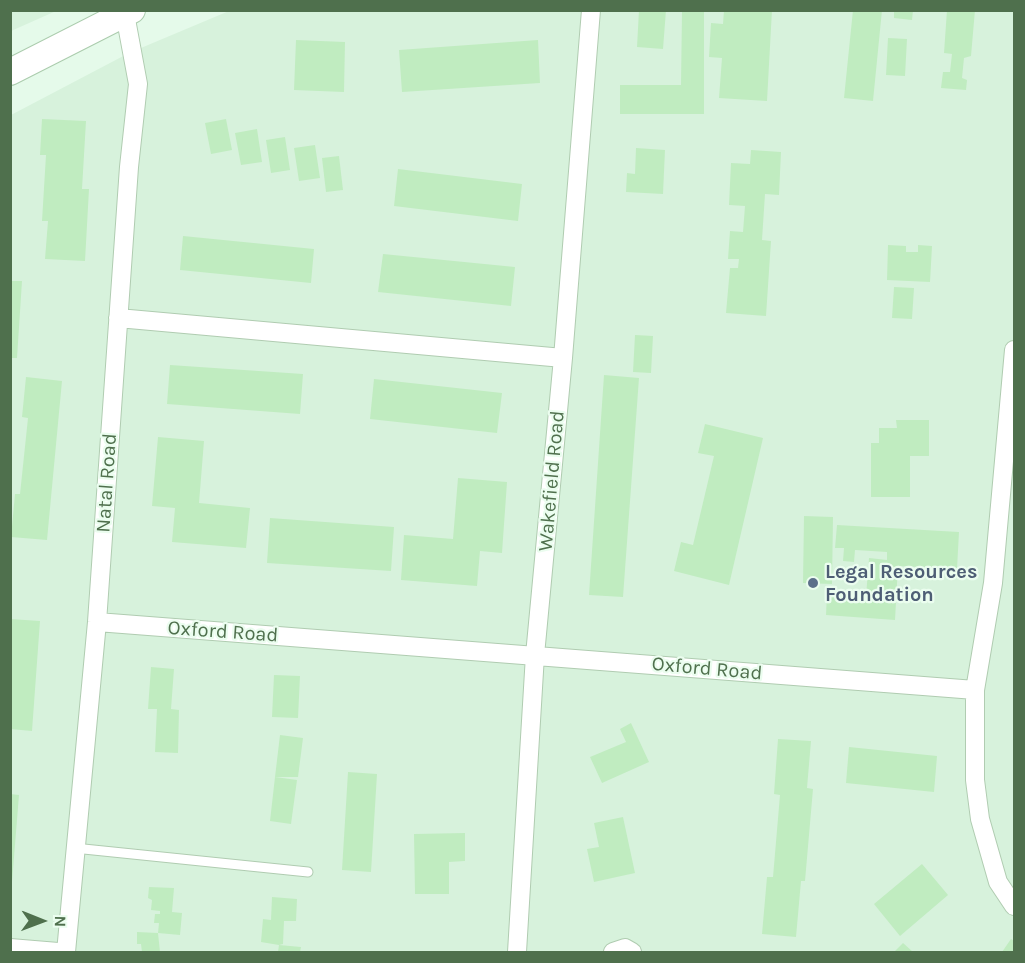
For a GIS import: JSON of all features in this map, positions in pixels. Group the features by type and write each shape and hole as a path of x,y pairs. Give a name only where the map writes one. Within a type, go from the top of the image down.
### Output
{"main road":[{"path":"10,72 128,12"}],"street":[{"name":"Wakefield Road","path":"517,952 536,655 591,10"},
{"name":"Natal Road","path":"66,952 97,622 129,167 138,84 128,12"},
{"path":"118,318 563,358"},
{"path":"1014,350 993,583 975,690 975,780 980,819 998,882 1014,906"},
{"name":"Oxford Road","path":"97,622 975,690"},
{"path":"10,948 58,952"},
{"path":"613,952 625,948 632,952"}],"lane":[{"path":"75,848 308,872"}],"shaded area":[{"path":"11,10 56,10 56,11 11,31"},
{"path":"229,11 1014,11 1014,952 11,952 11,115 129,53"}],"building":[{"path":"639,10 666,10 663,49 637,47"},
{"path":"704,10 704,114 620,114 620,85 681,85 682,11"},
{"path":"724,10 772,10 767,101 719,98 722,58 709,57 711,23 723,24"},
{"path":"853,10 882,10 873,101 844,98"},
{"path":"894,10 913,10 912,20 894,18"},
{"path":"947,10 975,10 971,56 964,58 962,78 967,80 966,90 941,88 943,72 950,72 952,54 944,53"},
{"path":"888,38 907,39 905,76 886,75"},
{"path":"296,40 345,42 344,92 294,90"},
{"path":"538,40 540,83 402,92 399,50"},
{"path":"42,119 86,121 82,189 89,189 85,261 45,259 48,221 42,221 46,155 40,155"},
{"path":"226,119 232,150 211,154 205,123"},
{"path":"257,129 262,162 241,165 235,133"},
{"path":"285,137 290,170 271,173 266,140"},
{"path":"315,145 320,178 299,181 294,148"},
{"path":"636,148 665,150 663,194 626,192 627,173 635,174"},
{"path":"751,150 781,152 779,195 765,194 762,240 771,241 766,316 726,313 730,268 738,268 739,259 728,259 730,231 743,232 745,206 729,205 731,163 750,164"},
{"path":"339,156 343,190 326,192 322,158"},
{"path":"398,169 522,184 518,221 394,206"},
{"path":"183,236 314,249 311,283 180,270"},
{"path":"888,245 906,246 906,252 918,252 918,245 932,246 930,282 887,280"},
{"path":"383,254 515,267 511,306 378,292"},
{"path":"10,281 22,281 17,358 10,358"},
{"path":"894,287 914,288 912,319 892,318"},
{"path":"635,335 653,336 651,373 633,372"},
{"path":"170,365 303,374 300,414 167,404"},
{"path":"604,375 639,378 623,597 589,595"},
{"path":"26,377 62,381 47,540 11,537 15,494 20,494 28,418 22,417"},
{"path":"374,379 502,393 497,433 370,419"},
{"path":"896,420 929,420 929,456 910,456 910,497 871,497 871,443 879,443 879,428 897,428"},
{"path":"705,424 763,438 729,585 674,571 681,542 693,545 714,456 698,453"},
{"path":"158,437 204,441 199,503 250,508 246,548 172,542 175,508 152,506"},
{"path":"458,478 507,482 502,553 480,551 477,586 401,580 404,535 453,539"},
{"path":"804,516 833,517 832,584 803,583"},
{"path":"270,518 394,527 391,571 267,563"},
{"path":"837,525 959,532 957,569 898,566 895,620 826,615 827,593 866,596 869,558 887,560 887,552 855,550 854,562 843,561 844,548 835,548"},
{"path":"10,619 40,621 32,731 10,729"},
{"path":"151,667 174,669 171,709 179,710 178,753 155,752 157,709 148,709"},
{"path":"274,675 300,676 298,718 272,717"},
{"path":"631,723 649,762 602,783 590,757 626,742 620,729"},
{"path":"280,735 303,738 298,777 275,777"},
{"path":"778,739 811,741 807,788 813,789 805,881 801,881 796,937 762,934 767,877 773,877 780,795 774,794"},
{"path":"849,747 937,756 934,792 846,783"},
{"path":"348,772 377,774 371,872 342,870"},
{"path":"275,777 297,780 291,824 270,821"},
{"path":"10,794 19,795 12,882 10,881"},
{"path":"623,817 635,873 594,882 587,849 599,847 594,823"},
{"path":"465,833 465,861 449,862 449,894 415,894 414,834"},
{"path":"922,864 948,895 900,936 874,904"},
{"path":"149,887 174,888 172,912 182,913 180,935 158,933 159,923 154,923 155,914 160,914 160,911 151,910 152,900 148,898"},
{"path":"272,897 297,899 296,921 284,921 283,944 279,945 261,942 263,919 271,920"},
{"path":"137,932 158,933 160,952 142,952 141,944 137,944"},
{"path":"1011,939 1014,941 1014,952 1002,952"},
{"path":"903,943 913,952 894,952"},
{"path":"279,945 301,947 300,952 278,952"}],"place":[{"name":"Legal Resources Foundation","path":"813,583"}]}
